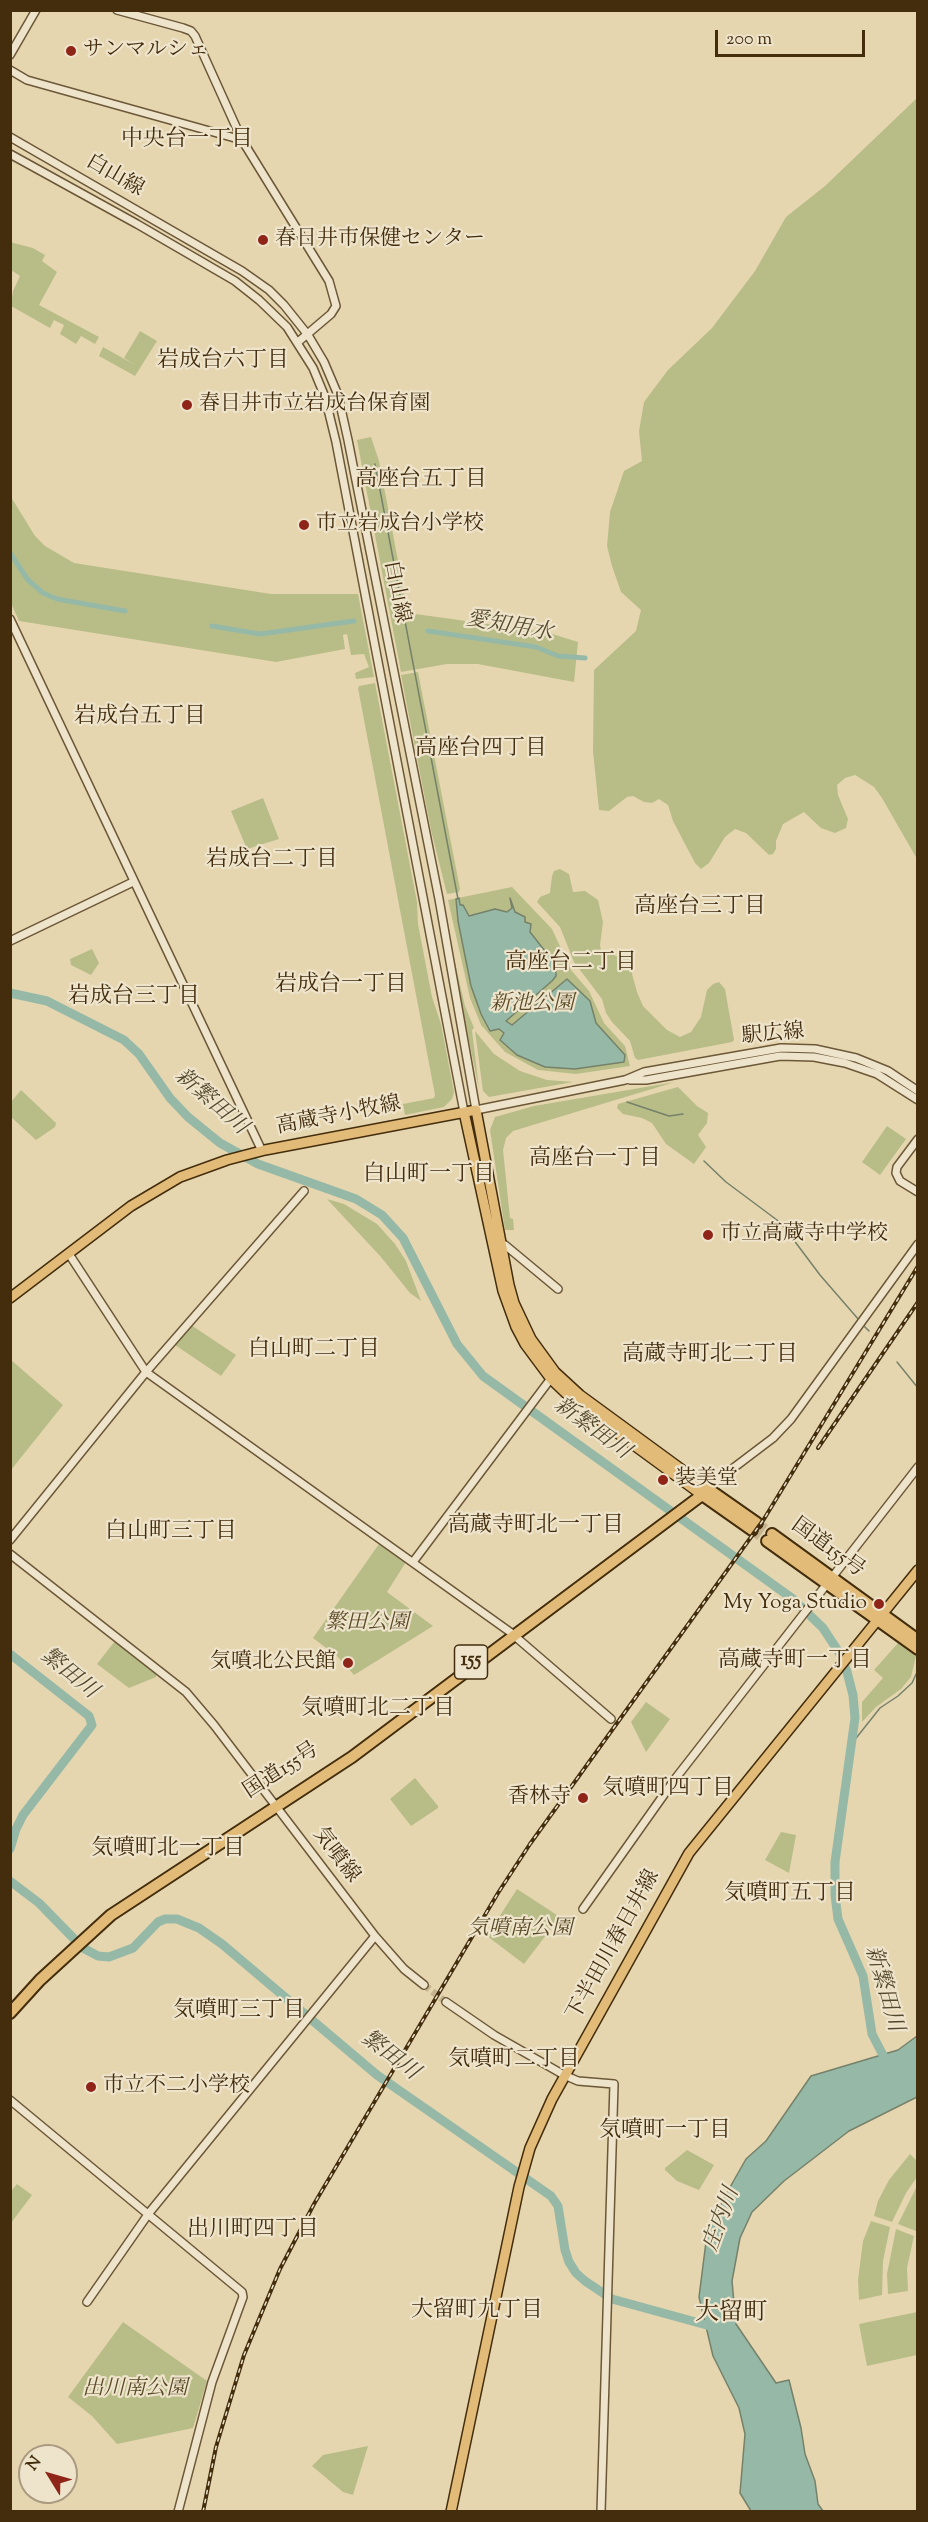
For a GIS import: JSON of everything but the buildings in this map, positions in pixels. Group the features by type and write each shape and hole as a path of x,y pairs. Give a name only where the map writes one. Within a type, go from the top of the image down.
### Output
{"highway":[{"name":"国道155号","path":"10,2004 84,1934 173,1866 275,1804 331,1765 703,1492"},
{"path":"703,1492 755,1526"},
{"name":"国道155号","path":"770,1537 881,1617 918,1640"},
{"name":"国道155号","path":"881,1617 918,1649"},
{"name":"国道155号","path":"10,2013 69,1948"}],"main road":[{"name":"高蔵寺小牧線","path":"10,1298 155,1190 180,1177 257,1152 476,1110"},
{"path":"476,1110 514,1303 531,1339 553,1376"},
{"path":"464,1112 507,1307 525,1344 553,1376 703,1492"},
{"name":"下半田川春日井線","path":"451,2511 520,2183 541,2120 689,1853 918,1570"}],"street":[{"path":"10,55 36,10"},
{"path":"117,10 191,31 242,140 333,290 336,306 331,314 298,342"},
{"path":"10,70 27,80 242,140"},
{"name":"白山線","path":"10,137 242,271 269,290 308,335 324,362 338,395 346,428 439,899 476,1110"},
{"name":"白山線","path":"10,154 235,281 275,314 298,342 320,382 336,442 464,1112"},
{"path":"10,619 134,882 257,1152"},
{"path":"10,941 134,882"},
{"name":"駅広線","path":"625,1080 644,1072 781,1048 802,1048 828,1051 865,1061 888,1071 918,1091"},
{"name":"駅広線","path":"476,1110 625,1080 646,1080 780,1056 830,1059 861,1068 891,1082 918,1100"},
{"path":"918,1139 897,1167 896,1173 900,1181 918,1192"},
{"path":"10,1540 146,1372 304,1191"},
{"path":"505,1245 558,1289"},
{"path":"703,1492 773,1438 791,1419 918,1245"},
{"path":"69,1254 146,1372 512,1634 612,1719"},
{"path":"412,1562 553,1376"},
{"path":"584,1909 675,1779 918,1467"},
{"name":"気噴線","path":"10,1554 186,1692 214,1725 375,1936 404,1969 424,1985"},
{"path":"87,2302 149,2213 375,1936"},
{"path":"446,2002 494,2035 564,2075 578,2081 614,2084 601,2511"},
{"path":"10,2100 243,2292 212,2382 178,2511"}],"green space":[{"path":"917,98 917,859 874,787 855,775 845,778 837,785 838,795 848,819 846,828 835,833 821,828 804,812 783,824 776,841 776,849 773,854 769,855 746,833 735,829 725,837 709,863 701,869 695,863 673,821 668,805 659,799 652,803 644,802 633,796 627,797 609,811 599,810 593,751 594,670 636,631 641,610 621,592 612,566 607,546 610,512 624,471 642,461 639,431 644,402 668,370 712,328 755,271 786,217 825,186"},
{"path":"10,242 33,248 45,255 42,261 57,272 39,305 99,337 95,344 81,336 76,344 60,334 64,325 54,320 50,328 11,306 13,291 20,276 11,270"},
{"path":"140,331 157,341 135,376 99,356 103,347 135,365 124,358"},
{"path":"371,437 379,461 408,613 546,632 578,642 574,682 478,664 447,664 401,672 357,440"},
{"path":"11,497 35,536 45,546 74,563 271,594 358,594 374,677 356,679 355,673 369,667 364,654 351,655 347,634 343,635 345,649 276,662 19,621 11,603"},
{"path":"418,672 460,889 459,892 447,894 431,830 401,675"},
{"path":"375,683 417,902 418,924 432,997 441,1024 454,1092 452,1099 444,1107 405,1115 403,1104 434,1098 435,1095 358,688"},
{"path":"263,798 279,839 247,849 231,811"},
{"path":"560,869 569,874 573,892 585,891 598,900 603,922 601,950 616,956 630,956 633,960 632,974 643,1006 667,1030 680,1037 691,1032 701,1017 707,990 719,982 725,989 734,1040 638,1060 635,1058 630,1041 612,1022 606,1013 602,999 574,962 560,927 537,902 540,897 550,893 554,871"},
{"name":"新池公園","path":"512,887 552,929 571,970 589,991 604,1023 625,1046 630,1066 576,1074 538,1070 505,1052 481,1025 470,998 448,900"},
{"path":"92,949 99,963 91,975 71,965 70,959"},
{"path":"451,954 453,954 465,1006 474,1028 472,1030 479,1089"},
{"path":"475,1031 494,1054 520,1071 547,1080 573,1082 489,1097 483,1091"},
{"path":"675,1082 513,1131 506,1138 503,1150 510,1218 513,1219 514,1230 505,1230 490,1130 495,1117 534,1106"},
{"path":"678,1087 697,1106 708,1113 707,1123 698,1135 706,1147 694,1164 666,1144 652,1123 642,1118 623,1114 617,1108 618,1104"},
{"path":"21,1090 56,1123 55,1127 36,1140 11,1117 11,1102"},
{"path":"887,1126 906,1139 880,1175 862,1162"},
{"path":"327,1199 344,1204 377,1224 395,1244 406,1261 421,1301 410,1293 381,1257"},
{"path":"191,1325 236,1355 221,1376 175,1345"},
{"path":"11,1360 63,1405 11,1470"},
{"name":"繁田公園","path":"379,1544 406,1562 387,1592 433,1626 354,1675 337,1656 313,1638"},
{"path":"115,1641 156,1673 156,1677 129,1688 97,1664"},
{"path":"898,1643 916,1656 911,1677 901,1689 876,1707 862,1722 862,1702 883,1678 874,1670"},
{"path":"646,1702 670,1719 646,1752 631,1722"},
{"path":"415,1778 438,1808 411,1826 390,1799"},
{"path":"781,1832 796,1835 789,1873 765,1860"},
{"name":"気噴南公園","path":"517,1889 560,1917 524,1964 487,1936"},
{"path":"687,2150 714,2165 699,2190 677,2181 665,2170"},
{"path":"910,2154 917,2161 917,2177 906,2193 892,2222 874,2216 878,2201 889,2180"},
{"path":"17,2184 32,2195 11,2223 11,2191"},
{"path":"917,2186 918,2228 916,2231 898,2224"},
{"path":"871,2221 890,2227 883,2261 882,2295 859,2300 858,2280 863,2241"},
{"path":"896,2229 914,2236 907,2268 908,2291 888,2294 887,2274"},
{"path":"917,2312 917,2355 867,2366 859,2324"},
{"name":"出川南公園","path":"123,2322 207,2381 193,2428 117,2444 92,2416 68,2397"},
{"path":"368,2446 353,2495 343,2492 312,2466 323,2455"}],"water":[{"name":"新池公園","path":"459,898 460,905 463,905 469,916 495,909 507,912 512,908 510,898 515,912 525,917 525,922 531,924 530,932 556,965 556,976 552,981 506,1021 512,1025 567,979 590,1001 596,1023 625,1055 624,1062 575,1069 545,1067 517,1055 500,1040 504,1033 499,1029 490,1031 471,986 458,921 456,899"},
{"name":"庄内川","path":"917,2036 917,2097 849,2131 784,2181 752,2212 740,2238 732,2281 736,2324 776,2383 789,2380 805,2454 815,2481 818,2504 823,2511 751,2511 740,2493 745,2434 739,2408 713,2356 699,2297 707,2234 746,2159 766,2141 811,2076 898,2050"}],"waterway":[{"path":"375,464 458,899"},
{"name":"愛知用水","path":"10,553 28,580 43,593 57,599 125,611"},
{"name":"愛知用水","path":"212,626 260,634 354,621"},
{"name":"愛知用水","path":"428,631 536,647 558,656 585,658"},
{"name":"新繁田川","path":"10,993 47,1001 124,1040 139,1054 170,1098 188,1117 220,1143 258,1164 356,1199 382,1215 403,1238 457,1344 483,1376 793,1599 823,1628 840,1654 847,1672 853,1695 855,1718 835,1862 838,1919 863,1976 872,2034 885,2059"},
{"path":"627,1102 669,1116 683,1114"},
{"path":"704,1161 726,1182 781,1223 820,1275 859,1320"},
{"path":"862,1324 869,1331"},
{"path":"897,1362 918,1388"},
{"name":"繁田川","path":"10,1654 89,1716 92,1725 23,1815 10,1849"},
{"path":"853,1742 880,1708 912,1683 918,1670"},
{"name":"繁田川","path":"10,1881 39,1903 83,1948 98,1956 109,1957 133,1948 158,1922 165,1919 177,1919 199,1928 222,1944 377,2075 551,2196 558,2206 569,2262 585,2281 612,2299 714,2327"}],"tunnel":[{"path":"757,1523 772,1534"},
{"path":"752,1530 767,1541"},
{"path":"424,1985 446,2002"}],"railway":[{"path":"203,2512 216,2447 244,2355 280,2269 314,2204 498,1893 530,1844 764,1519 918,1266"},
{"path":"818,1448 918,1302"}],"place":[{"name":"サンマルシェ","path":"71,51"},
{"name":"春日井市保健センター","path":"263,240"},
{"name":"春日井市立岩成台保育園","path":"187,405"},
{"name":"市立岩成台小学校","path":"304,525"},
{"name":"市立高蔵寺中学校","path":"708,1235"},
{"name":"装美堂","path":"663,1480"},
{"name":"My Yoga Studio","path":"879,1604"},
{"name":"気噴北公民館","path":"348,1663"},
{"name":"香林寺","path":"583,1798"},
{"name":"市立不二小学校","path":"91,2087"}],"district":[{"name":"中央台一丁目","path":"187,141"},
{"name":"岩成台六丁目","path":"223,362"},
{"name":"高座台五丁目","path":"421,481"},
{"name":"岩成台五丁目","path":"140,718"},
{"name":"高座台四丁目","path":"481,750"},
{"name":"岩成台二丁目","path":"272,861"},
{"name":"高座台三丁目","path":"700,908"},
{"name":"高座台二丁目","path":"571,964"},
{"name":"岩成台一丁目","path":"341,986"},
{"name":"岩成台三丁目","path":"134,998"},
{"name":"高座台一丁目","path":"595,1160"},
{"name":"白山町一丁目","path":"429,1176"},
{"name":"白山町二丁目","path":"314,1351"},
{"name":"高蔵寺町北二丁目","path":"710,1356"},
{"name":"高蔵寺町北一丁目","path":"536,1527"},
{"name":"白山町三丁目","path":"171,1533"},
{"name":"高蔵寺町一丁目","path":"795,1662"},
{"name":"気噴町北二丁目","path":"378,1710"},
{"name":"気噴町四丁目","path":"668,1790"},
{"name":"気噴町北一丁目","path":"168,1850"},
{"name":"気噴町五丁目","path":"790,1895"},
{"name":"気噴町三丁目","path":"239,2012"},
{"name":"気噴町二丁目","path":"514,2061"},
{"name":"気噴町一丁目","path":"665,2132"},
{"name":"出川町四丁目","path":"253,2231"},
{"name":"大留町九丁目","path":"477,2312"},
{"name":"大留町","path":"731,2315"}]}
